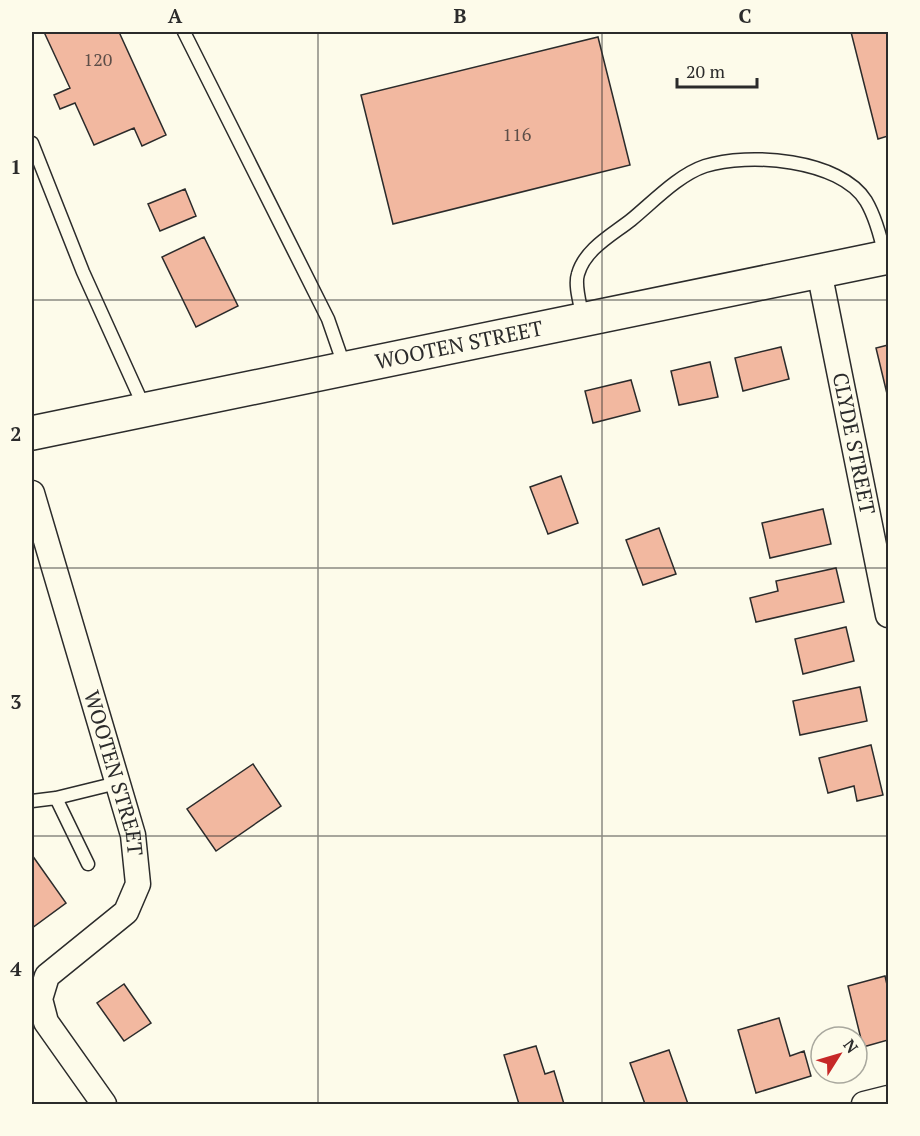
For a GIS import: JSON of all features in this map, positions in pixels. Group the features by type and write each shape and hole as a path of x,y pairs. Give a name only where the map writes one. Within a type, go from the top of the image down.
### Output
{"street":[{"name":"WOOTEN STREET","path":"32,433 887,258"},
{"name":"CLYDE STREET","path":"819,271 888,615"},
{"name":"WOOTEN STREET","path":"32,493 133,835 138,884 126,912 47,976 40,999 39,1024"},
{"path":"39,1024 104,1104"},
{"path":"864,1104 888,1098"}],"lane":[{"path":"184,32 328,319 345,369"},
{"path":"32,143 83,272 146,409"},
{"path":"584,320 576,277 591,252 681,180 703,167 738,158 794,161 852,186 865,200 875,220 887,258"},
{"path":"32,801 56,798 117,783"},
{"path":"56,798 88,864"}],"building":[{"path":"44,32 119,32 166,135 142,146 134,128 94,145 75,103 60,109 54,95 70,88"},
{"path":"851,32 888,32 888,136 878,139"},
{"path":"598,37 630,165 393,224 361,95"},
{"path":"185,189 196,216 160,231 148,204"},
{"path":"204,237 238,306 196,327 162,257"},
{"path":"888,345 888,398 876,348"},
{"path":"781,347 789,379 743,391 735,358"},
{"path":"710,362 718,397 679,405 671,371"},
{"path":"631,380 640,411 593,423 585,391"},
{"path":"561,476 578,523 548,534 530,487"},
{"path":"823,509 831,544 770,558 762,523"},
{"path":"659,528 676,574 643,585 626,540"},
{"path":"836,568 844,602 756,622 750,598 778,591 776,581"},
{"path":"846,627 854,661 803,674 795,639"},
{"path":"860,687 867,721 800,735 793,701"},
{"path":"871,745 883,795 857,801 854,786 828,793 819,758"},
{"path":"253,764 281,806 216,851 187,809"},
{"path":"32,855 66,903 32,928"},
{"path":"885,976 888,989 888,1040 869,1045 869,1025 858,1025 848,986"},
{"path":"124,984 151,1023 124,1041 97,1003"},
{"path":"779,1018 790,1056 804,1051 809,1077 756,1093 738,1030"},
{"path":"536,1046 545,1074 554,1071 564,1104 519,1104 504,1055"},
{"path":"669,1050 688,1104 645,1104 630,1063"}]}
